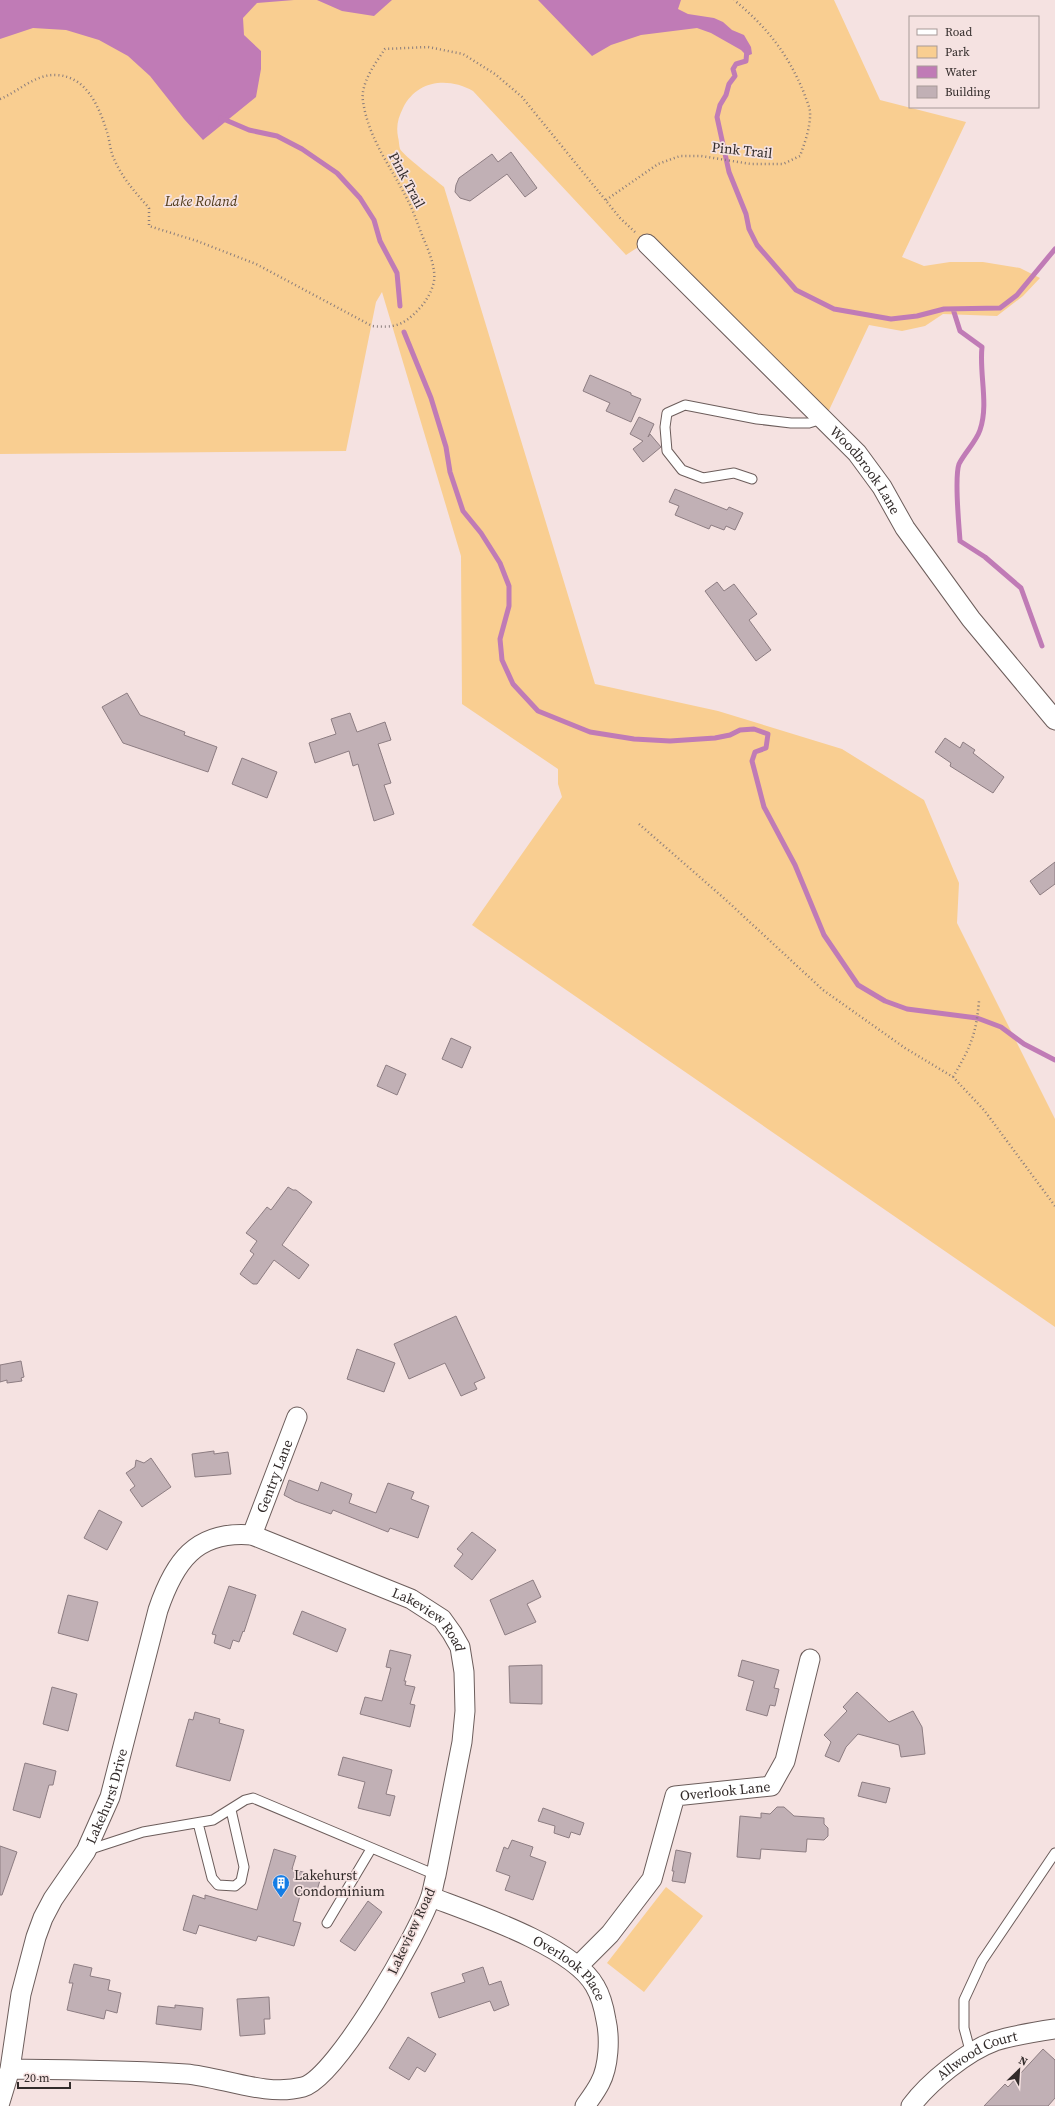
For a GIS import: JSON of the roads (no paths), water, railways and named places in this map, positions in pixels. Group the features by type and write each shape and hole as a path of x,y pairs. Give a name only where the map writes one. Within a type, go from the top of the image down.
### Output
{"street":[{"name":"Woodbrook Lane","path":"647,244 857,453 882,487 905,528 971,619 1055,720"},
{"name":"Gentry Lane","path":"252,1535 298,1417"},
{"name":"Lakehurst Drive","path":"0,2102 10,2069 21,1994 36,1938 43,1918 53,1899 86,1851 110,1797 158,1610 167,1584 176,1567 196,1547 214,1538 235,1533 252,1535"},
{"name":"Lakeview Road","path":"10,2069 188,2075 254,2088 286,2089 303,2087 315,2080 330,2067 350,2039 387,1981 430,1897 436,1875 462,1742 465,1711 463,1666 460,1647 442,1619 410,1599 252,1535"},
{"name":"Overlook Lane","path":"578,1966 610,1934 652,1879 675,1796 770,1786 785,1761 810,1659"},
{"name":"Overlook Place","path":"430,1897 528,1935 578,1966 594,1985 603,2005 609,2031 608,2050 601,2082 585,2106"},
{"name":"Allwood Court","path":"911,2106 933,2084 970,2054 994,2042 1023,2033 1055,2029"}],"lane":[{"path":"752,479 734,473 703,478 682,470 667,451 665,427 668,413 685,405 757,419 791,423 809,423 822,419"},
{"path":"86,1851 143,1832 213,1820 245,1800 253,1798 261,1800 371,1849 436,1875"},
{"path":"198,1823 212,1878 218,1885 235,1886 241,1881 244,1866 230,1810"},
{"path":"327,1923 371,1849"},
{"path":"970,2054 964,2028 964,2000 982,1961 1055,1853"}],"water":[{"path":"0,0 294,0 257,3 243,18 244,35 261,51 261,69 256,97 203,140 184,119 150,76 128,56 99,40 66,30 33,28 0,39"},
{"path":"317,0 392,0 374,16 342,11"},
{"path":"538,0 681,0 678,9 688,14 714,18 723,22 732,30 744,35 751,47 752,54 747,56 741,50 711,33 697,28 641,35 611,45 592,56"}],"waterway":[{"path":"747,49 746,61 736,64 733,69 735,76 729,84 726,95 720,105 717,117 729,172 746,214 749,229 757,245 796,290 834,309 891,319 917,316 944,309 1000,308 1017,295 1055,249"},
{"path":"221,118 249,130 277,136 302,149 337,173 360,198 374,220 380,241 397,273 400,306"},
{"path":"953,309 960,331 982,347 981,357 984,399 983,420 980,430 976,439 959,464 957,490 960,541 985,557 1021,588 1042,646"},
{"path":"404,332 431,398 446,447 450,472 463,511 481,533 500,563 509,586 509,606 500,639 502,660 513,684 538,711 590,732 634,739 670,741 715,738 730,735 740,730 754,729 768,734 766,748 755,752 752,761 764,807 795,865 824,935 858,985 885,1001 907,1009 977,1018 1001,1027 1024,1044 1055,1060"}],"place":[{"name":"Lakehurst Condominium","path":"281,1898"}],"park label":[{"name":"Lake Roland","path":"201,201"}]}
